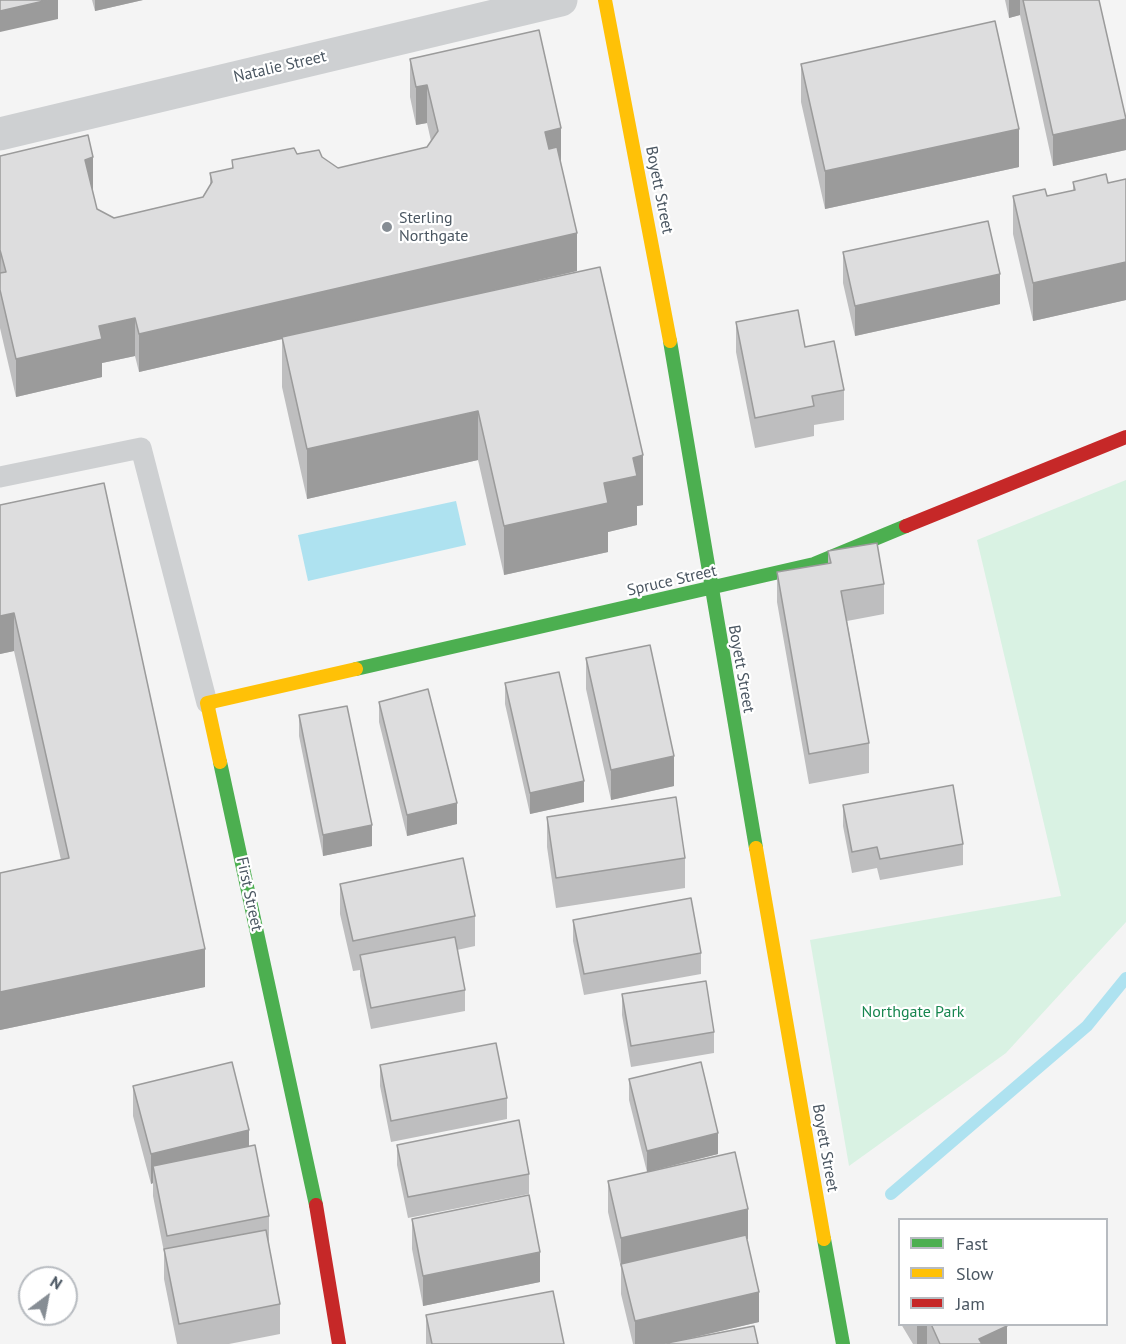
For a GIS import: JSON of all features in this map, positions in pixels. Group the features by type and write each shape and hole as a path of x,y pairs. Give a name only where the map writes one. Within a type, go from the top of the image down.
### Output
{"street":[{"name":"Natalie Street","path":"0,134 561,0"},
{"name":"Boyett Street","path":"605,0 661,285 710,589 843,1344"},
{"name":"Spruce Street","path":"207,703 814,564 1126,437"},
{"name":"First Street","path":"207,703 318,1215 339,1344"}],"lane":[{"name":"First Street","path":"0,477 141,448 207,703"}],"green space":[{"name":"Northgate Park","path":"1126,480 1126,922 1006,1053 849,1166 810,940 1061,896 977,540"}],"water":[{"path":"456,501 466,545 308,581 298,535"}],"building":[{"path":"0,0 48,0 0,11"},
{"path":"1023,0 1099,0 1126,119 1053,135"},
{"path":"995,21 1019,129 825,171 801,64"},
{"name":"Sterling Northgate","path":"539,30 561,128 545,132 549,149 557,147 577,233 139,334 135,318 99,326 102,339 16,359 0,290 0,273 6,272 0,250 0,156 88,135 93,157 85,160 97,209 114,218 203,197 212,182 210,173 233,168 232,160 294,148 297,154 319,150 322,157 338,168 427,147 438,131 427,85 416,87 410,59"},
{"path":"1106,174 1108,183 1126,179 1126,262 1033,283 1013,196 1045,189 1047,196 1075,190 1073,182"},
{"path":"988,221 1000,274 855,306 843,252"},
{"path":"600,267 643,455 633,458 637,476 604,483 608,503 504,526 478,411 307,449 282,337"},
{"path":"798,310 805,347 834,341 844,390 812,396 814,406 755,418 736,322"},
{"path":"104,483 205,949 0,992 0,873 69,858 14,613 0,616 0,505"},
{"path":"877,543 884,584 841,591 869,743 809,754 777,572 831,563 828,551"},
{"path":"650,645 674,756 611,770 586,658"},
{"path":"559,672 584,781 530,793 505,683"},
{"path":"428,689 457,803 407,815 379,702"},
{"path":"347,706 372,825 323,835 299,715"},
{"path":"953,785 963,844 880,859 877,847 852,852 843,805"},
{"path":"676,797 685,858 556,878 547,817"},
{"path":"463,858 475,916 353,941 340,884"},
{"path":"691,898 701,953 584,974 573,920"},
{"path":"455,937 465,990 371,1008 360,955"},
{"path":"706,981 714,1032 631,1046 622,994"},
{"path":"496,1043 507,1098 391,1121 380,1065"},
{"path":"232,1062 249,1130 151,1154 133,1086"},
{"path":"701,1062 718,1133 647,1151 629,1079"},
{"path":"519,1120 529,1174 408,1197 397,1145"},
{"path":"255,1145 269,1216 167,1236 153,1166"},
{"path":"735,1152 748,1209 621,1238 608,1181"},
{"path":"529,1195 540,1252 423,1276 412,1219"},
{"path":"266,1230 280,1304 179,1324 164,1249"},
{"path":"746,1235 759,1292 635,1321 621,1264"},
{"path":"553,1291 564,1344 432,1344 426,1315"},
{"path":"754,1326 758,1344 667,1344 667,1343"},
{"path":"932,1326 1007,1326 979,1339 982,1344 940,1344"}],"waterway":[{"path":"891,1194 1087,1026 1126,978"}],"traffic: fast":[{"path":"670,341 756,848"},
{"path":"356,669 814,564 906,526"},
{"path":"220,762 316,1205"},
{"path":"824,1239 843,1344"}],"traffic: slow":[{"path":"605,0 670,341"},
{"path":"220,762 207,703 356,669"},
{"path":"756,848 824,1239"}],"traffic: jam":[{"path":"906,526 1126,437"},
{"path":"316,1205 339,1344"}],"place":[{"name":"Sterling Northgate","path":"387,227"}]}
